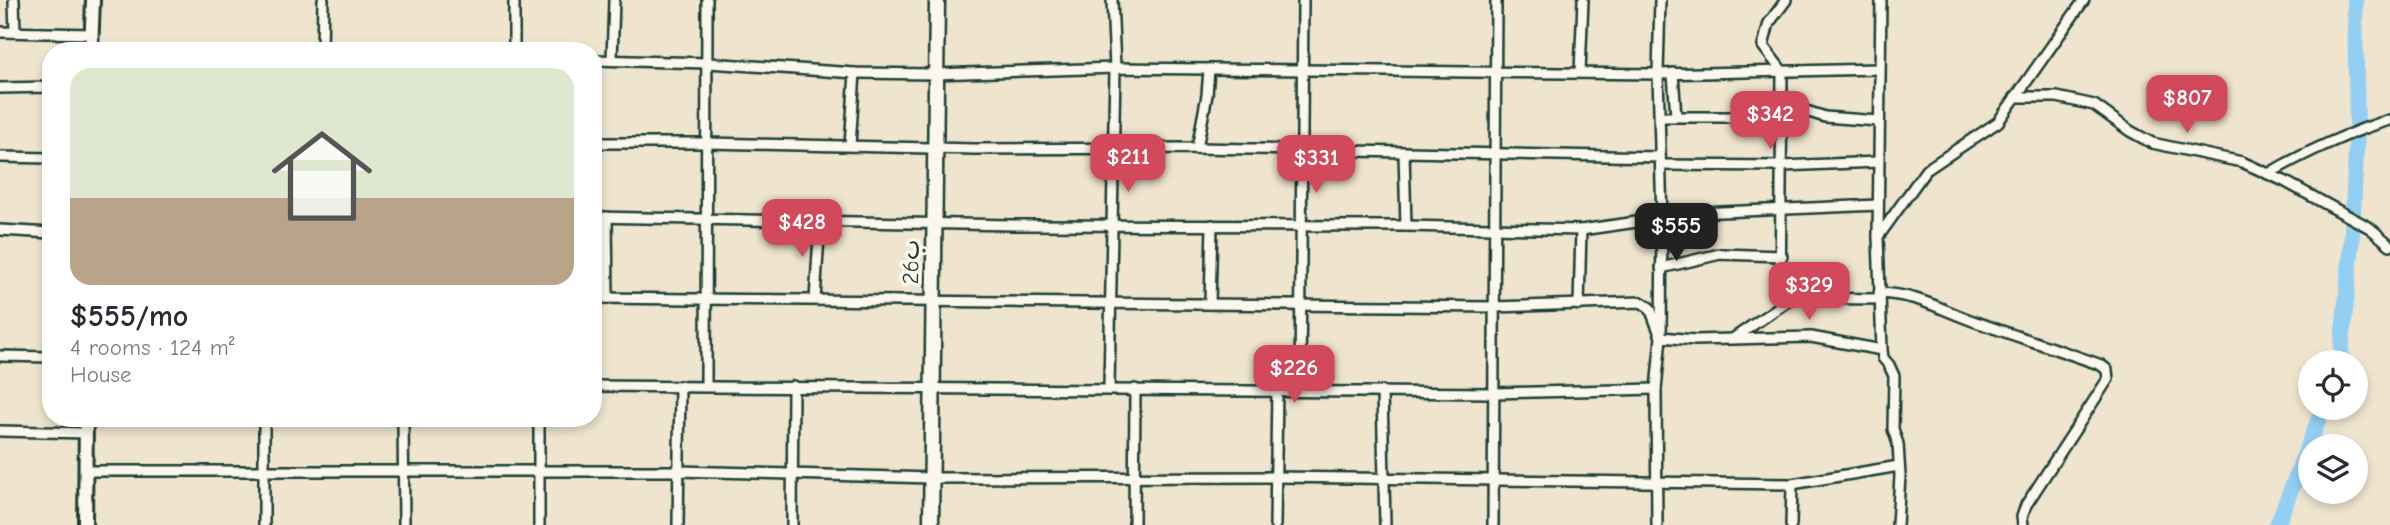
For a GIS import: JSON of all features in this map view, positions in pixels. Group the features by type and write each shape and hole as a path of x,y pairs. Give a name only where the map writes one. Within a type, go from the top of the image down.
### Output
{"highway":[{"name":"26ب","path":"931,525 937,0"}],"main road":[{"path":"92,42 93,0"},
{"path":"85,525 86,427"}],"street":[{"path":"14,0 15,32"},
{"path":"322,42 324,0"},
{"path":"514,0 514,42"},
{"path":"612,60 614,0"},
{"path":"706,386 707,0"},
{"path":"1109,388 1115,68 1112,0"},
{"path":"1300,390 1303,0"},
{"path":"1493,525 1496,0"},
{"path":"1580,72 1583,0"},
{"path":"1657,525 1656,389 1661,337 1662,219 1658,74 1660,0"},
{"path":"1780,304 1782,71 1763,46 1769,23 1786,0"},
{"path":"1881,0 1878,69 1878,237 1882,350 1883,358 1894,376 1893,429 1898,444 1900,495 1897,525"},
{"path":"1878,237 1926,170 1998,122 2084,0"},
{"path":"0,32 92,34"},
{"path":"602,60 708,63 855,73 935,74 1115,68 1658,74 1878,69"},
{"path":"1197,148 1209,69"},
{"path":"850,145 855,73"},
{"path":"1673,73 1676,117"},
{"path":"0,89 42,87"},
{"path":"2015,97 2057,97 2094,105 2152,143 2242,162 2370,228 2390,245"},
{"path":"1660,117 1781,117 1803,110 1825,117 1878,121"},
{"path":"2268,174 2357,132 2390,120"},
{"path":"602,143 1114,150 1301,149 1495,153 1782,166 1878,162"},
{"path":"1404,152 1406,226"},
{"path":"0,157 42,158"},
{"path":"602,217 1112,226 1406,226 1581,230 1699,213 1878,205"},
{"path":"607,217 608,298"},
{"path":"815,299 820,221"},
{"path":"1210,304 1212,225"},
{"path":"0,230 42,232"},
{"path":"1579,305 1581,230"},
{"path":"1661,268 1720,254 1782,256"},
{"path":"1732,339 1792,298 1906,295 2102,365 2107,370 2108,379 2026,505 2022,517 2023,525"},
{"path":"602,298 1494,307 1641,302 1650,309 1661,337"},
{"path":"1661,337 1695,340 1811,337 1882,350"},
{"path":"0,356 42,357"},
{"path":"602,386 1494,393 1656,389"},
{"path":"678,525 680,386"},
{"path":"792,525 793,386"},
{"path":"1134,525 1135,389"},
{"path":"1275,525 1278,390"},
{"path":"1382,391 1385,525"},
{"path":"264,427 264,525"},
{"path":"403,427 404,525"},
{"path":"539,427 540,525"},
{"path":"0,431 86,433"},
{"path":"85,471 678,471 932,478 1276,477 1792,484 1899,466"},
{"path":"1791,525 1792,484"}],"waterway":[{"path":"2341,350 2351,252 2357,132 2355,0"},
{"path":"2277,525 2318,420"}]}
